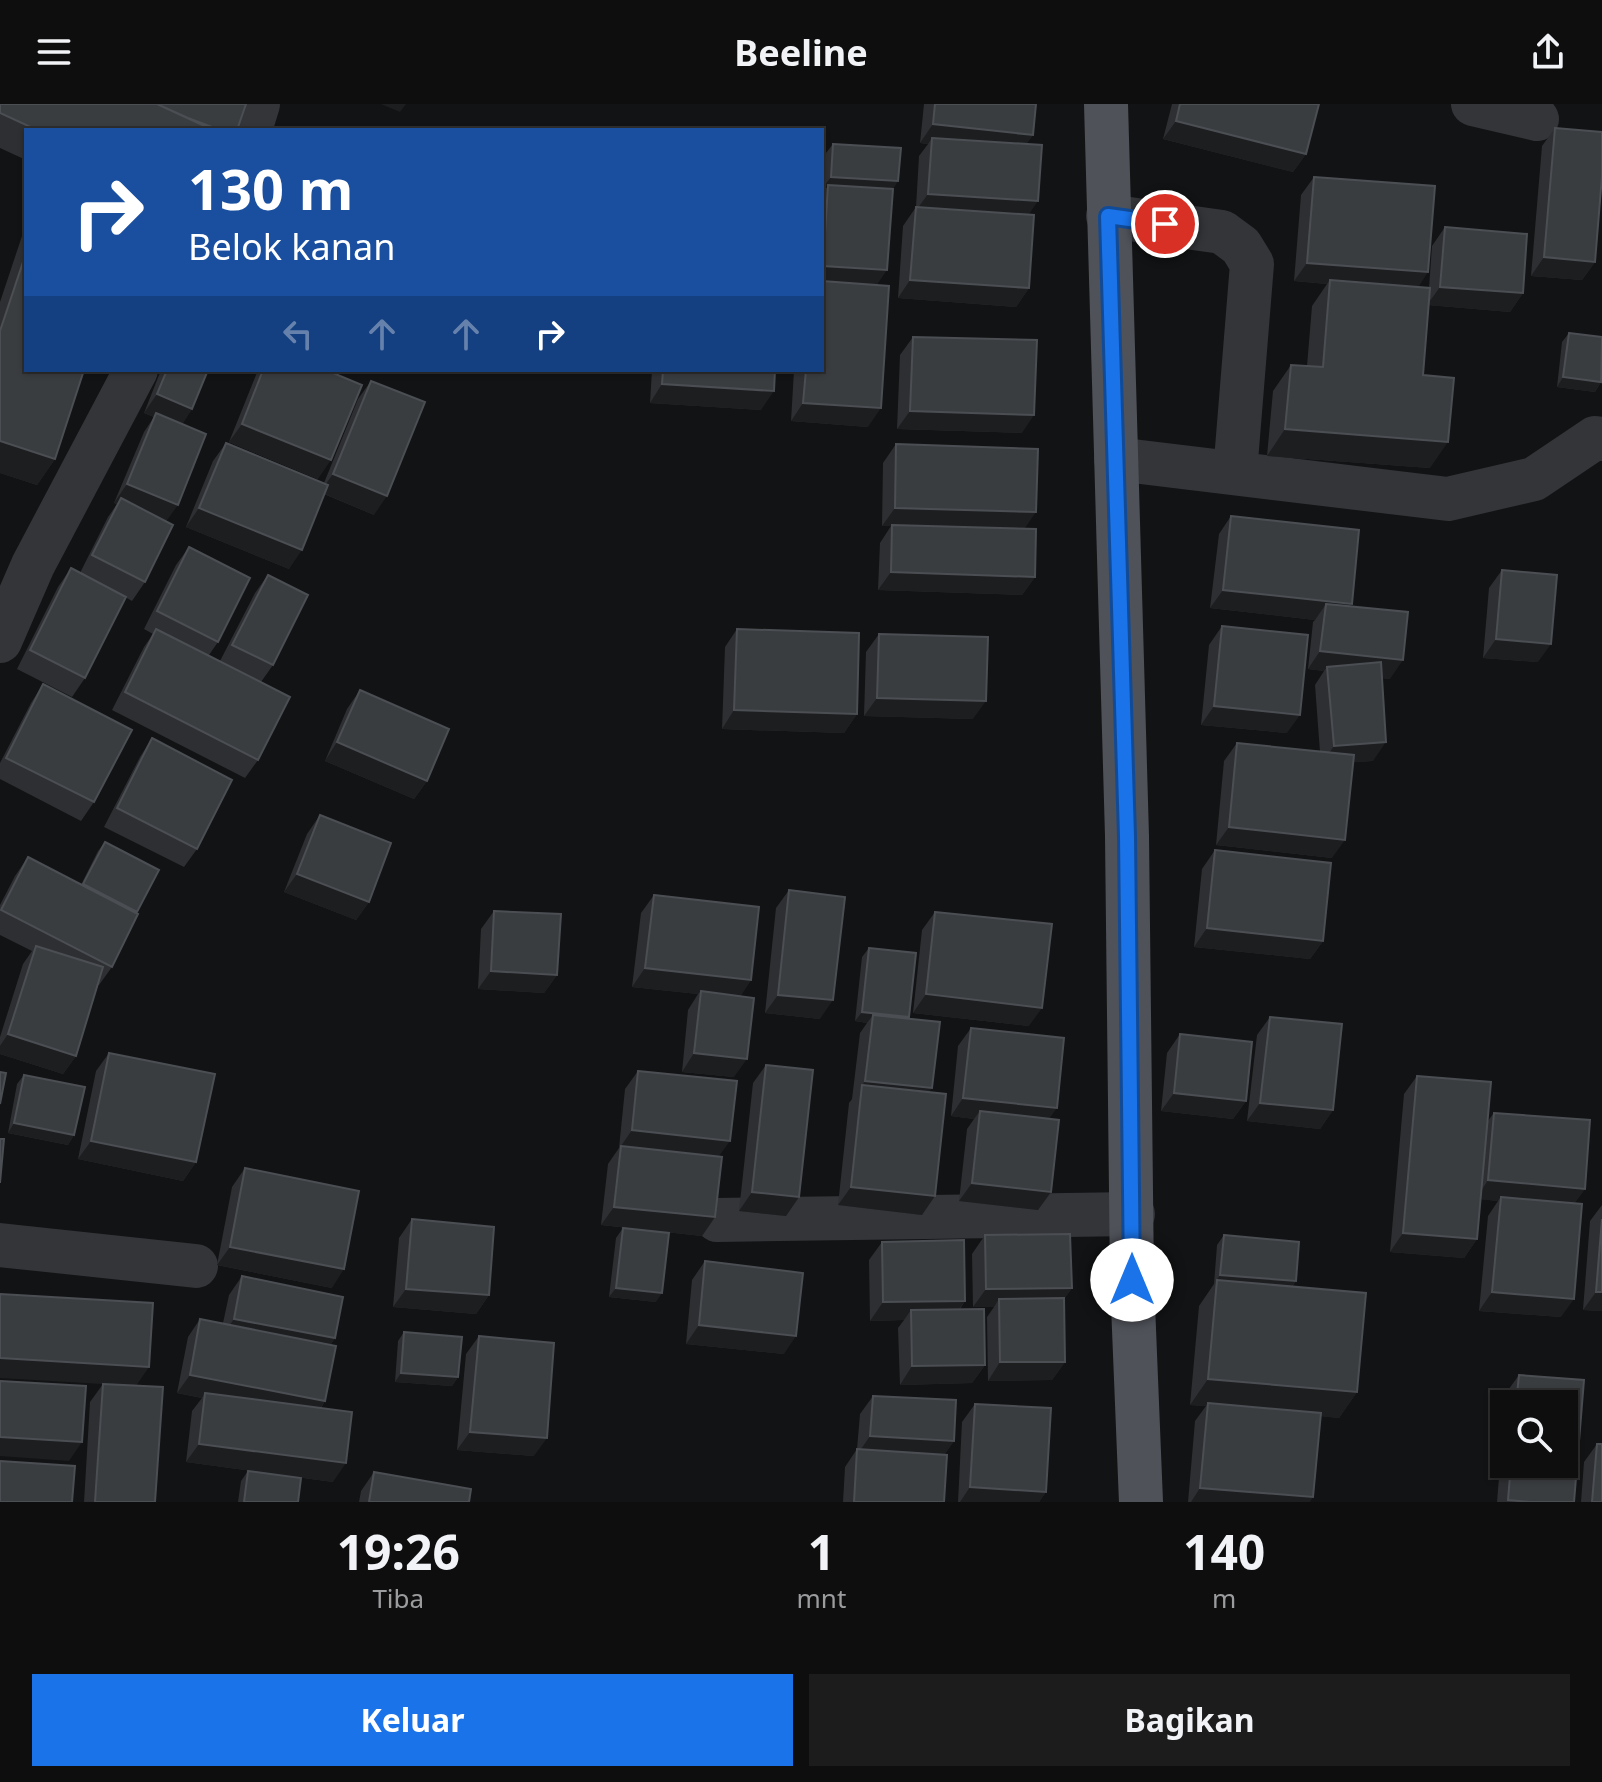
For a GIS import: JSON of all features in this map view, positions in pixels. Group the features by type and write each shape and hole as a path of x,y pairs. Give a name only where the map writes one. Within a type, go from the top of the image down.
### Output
{"main road":[{"path":"1106,104 1141,1502"}],"street":[{"path":"251,128 258,104"},
{"path":"1473,104 1537,119"},
{"path":"1108,216 1222,232 1241,246 1252,264 1235,473"},
{"path":"0,641 33,565 135,372"},
{"path":"1116,459 1448,499 1534,479 1595,438 1602,439"},
{"path":"717,1220 1133,1214"},
{"path":"0,1245 196,1266"}],"building":[{"path":"0,104 157,104 209,128 33,128 0,113"},
{"path":"157,104 246,104 238,128 215,128"},
{"path":"935,104 1036,104 1033,135 933,124"},
{"path":"1180,104 1319,104 1306,154 1176,121"},
{"path":"1555,128 1602,132 1595,262 1544,257"},
{"path":"932,138 1042,145 1038,201 928,194"},
{"path":"833,144 901,148 898,181 831,177"},
{"path":"1314,177 1435,186 1428,272 1307,263"},
{"path":"828,185 893,189 887,270 824,266"},
{"path":"916,207 1034,215 1029,288 910,280"},
{"path":"1445,227 1527,234 1523,293 1440,287"},
{"path":"24,259 24,372 83,372 55,459 0,441 0,331"},
{"path":"1330,280 1430,288 1423,375 1454,378 1448,442 1285,429 1291,365 1323,367"},
{"path":"824,281 889,286 881,408 803,403 806,372 824,372"},
{"path":"1569,333 1602,337 1601,382 1563,377"},
{"path":"913,337 1037,340 1034,415 910,411"},
{"path":"166,372 207,372 192,409 157,394"},
{"path":"262,372 331,372 362,385 331,460 242,424"},
{"path":"663,372 775,372 774,391 662,384"},
{"path":"371,381 425,402 387,496 333,474"},
{"path":"156,413 206,434 178,505 127,484"},
{"path":"226,443 328,485 302,550 199,508"},
{"path":"896,444 1038,449 1036,512 895,508"},
{"path":"121,498 173,525 145,582 92,555"},
{"path":"1231,516 1359,530 1352,604 1223,590"},
{"path":"892,525 1036,529 1035,577 891,572"},
{"path":"189,547 250,578 218,642 157,611"},
{"path":"71,568 126,597 85,678 30,650"},
{"path":"1502,570 1557,575 1551,644 1496,639"},
{"path":"268,575 308,595 273,665 232,645"},
{"path":"1326,604 1408,612 1403,660 1320,651"},
{"path":"1222,626 1308,635 1300,715 1214,706"},
{"path":"156,629 290,697 258,760 125,692"},
{"path":"737,629 859,633 857,714 734,710"},
{"path":"879,634 988,637 986,701 877,698"},
{"path":"1381,662 1386,742 1334,746 1327,667"},
{"path":"43,684 132,730 94,802 6,758"},
{"path":"360,690 449,729 427,781 337,742"},
{"path":"152,738 232,780 197,849 117,808"},
{"path":"1237,743 1354,755 1345,840 1229,827"},
{"path":"320,815 391,843 369,902 297,874"},
{"path":"105,842 159,870 137,912 83,884"},
{"path":"1215,850 1331,863 1323,941 1207,928"},
{"path":"28,857 138,914 112,967 1,910"},
{"path":"789,890 845,897 833,1000 778,995"},
{"path":"654,895 759,907 751,980 645,968"},
{"path":"494,911 561,914 557,975 491,971"},
{"path":"935,912 1052,924 1042,1008 926,994"},
{"path":"36,946 103,967 76,1056 8,1034"},
{"path":"869,948 916,953 909,1017 862,1012"},
{"path":"701,991 754,998 747,1059 694,1053"},
{"path":"873,1015 940,1022 932,1088 865,1081"},
{"path":"1270,1017 1342,1024 1333,1110 1260,1103"},
{"path":"971,1028 1064,1038 1057,1108 963,1098"},
{"path":"1180,1034 1252,1042 1246,1101 1174,1093"},
{"path":"109,1053 215,1074 196,1162 91,1141"},
{"path":"766,1065 813,1070 799,1197 752,1192"},
{"path":"638,1071 737,1081 730,1141 632,1130"},
{"path":"0,1072 6,1073 0,1104"},
{"path":"24,1075 85,1087 74,1135 14,1123"},
{"path":"1417,1076 1491,1082 1477,1239 1403,1233"},
{"path":"862,1085 946,1094 935,1196 851,1187"},
{"path":"980,1111 1059,1120 1051,1192 972,1183"},
{"path":"1494,1113 1590,1120 1585,1189 1488,1180"},
{"path":"0,1139 4,1139 0,1183"},
{"path":"621,1146 722,1157 715,1217 614,1207"},
{"path":"245,1168 359,1191 344,1269 230,1247"},
{"path":"1501,1197 1582,1204 1574,1299 1492,1292"},
{"path":"412,1219 494,1227 489,1295 406,1289"},
{"path":"1602,1219 1602,1292 1596,1292"},
{"path":"623,1228 669,1233 662,1293 616,1288"},
{"path":"1070,1234 1072,1288 986,1289 985,1235"},
{"path":"1224,1235 1299,1242 1296,1281 1220,1275"},
{"path":"964,1240 965,1301 883,1302 882,1242"},
{"path":"705,1261 803,1273 796,1336 699,1325"},
{"path":"242,1276 343,1297 335,1338 234,1319"},
{"path":"1217,1280 1366,1293 1357,1392 1208,1379"},
{"path":"0,1294 153,1303 149,1367 0,1358"},
{"path":"1064,1298 1065,1362 1000,1362 999,1299"},
{"path":"984,1309 985,1365 912,1366 911,1310"},
{"path":"200,1319 336,1346 325,1401 190,1375"},
{"path":"404,1332 462,1337 458,1377 401,1373"},
{"path":"479,1336 554,1343 547,1438 470,1432"},
{"path":"1519,1375 1584,1380 1578,1453 1578,1390 1517,1390"},
{"path":"0,1381 86,1386 82,1442 0,1437"},
{"path":"103,1384 163,1387 155,1502 95,1502"},
{"path":"205,1393 352,1412 346,1463 199,1444"},
{"path":"873,1396 956,1400 954,1441 870,1436"},
{"path":"1208,1403 1321,1413 1313,1497 1200,1488"},
{"path":"975,1404 1051,1408 1046,1492 970,1487"},
{"path":"1597,1444 1602,1444 1602,1502 1592,1502"},
{"path":"857,1449 947,1455 944,1502 854,1502"},
{"path":"0,1461 75,1466 72,1502 0,1502"},
{"path":"248,1471 301,1478 298,1502 244,1502"},
{"path":"374,1472 471,1489 469,1502 369,1502"},
{"path":"1510,1478 1576,1478 1574,1502 1508,1500"}],"route":[{"path":"1132,1280 1127,836 1108,216 1165,224"}]}
